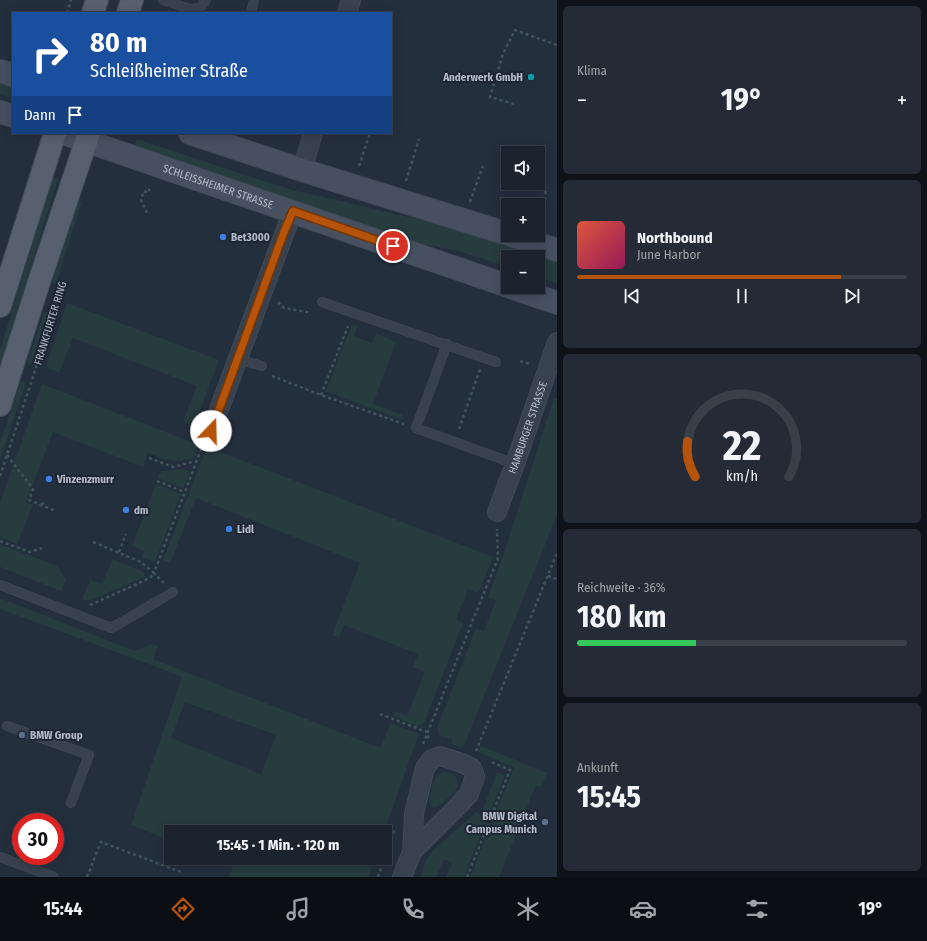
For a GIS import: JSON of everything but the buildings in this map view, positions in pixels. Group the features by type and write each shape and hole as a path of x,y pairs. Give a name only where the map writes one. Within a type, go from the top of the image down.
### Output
{"main road":[{"path":"93,12 97,0"},
{"path":"128,12 132,0"},
{"path":"0,71 12,75"},
{"path":"0,112 12,116"},
{"path":"0,306 55,134"},
{"name":"SCHLEISSHEIMER STRASSE","path":"69,134 88,137 501,284"},
{"path":"193,134 302,170 501,232"},
{"name":"FRANKFURTER RING","path":"0,405 38,285 88,137"},
{"path":"532,242 557,250"},
{"name":"SCHLEISSHEIMER STRASSE","path":"530,294 557,303"}],"street":[{"path":"347,12 351,0"},
{"path":"302,170 313,134"},
{"path":"211,431 293,211"},
{"name":"HAMBURGER STRASSE","path":"497,512 557,342"},
{"path":"402,877 412,852 414,814 425,768 432,759 440,756 462,763 473,762 475,776 469,794 412,852"}],"lane":[{"path":"163,0 190,9 200,8 206,0"},
{"path":"251,12 254,0"},
{"path":"322,302 496,362"},
{"path":"447,344 416,428 515,464"},
{"path":"238,358 262,366"},
{"path":"0,585 110,628 173,592"},
{"path":"7,726 89,755 71,802"},
{"path":"0,857 54,877"}],"path":[{"path":"67,12 71,0"},
{"path":"514,104 490,96 503,54 515,30 557,45"},
{"path":"359,166 370,134"},
{"path":"406,181 419,139"},
{"path":"470,202 483,166"},
{"path":"147,213 141,200 144,192 148,193 150,188"},
{"path":"544,198 547,188"},
{"path":"263,291 279,297 277,301 284,308 307,312 313,298 322,302"},
{"name":"FRANKFURTER RING","path":"0,476 34,374 59,292"},
{"path":"322,395 353,312"},
{"path":"454,442 484,358"},
{"path":"262,366 271,375 322,395 416,428"},
{"path":"83,603 90,606 150,578 154,573 202,446 211,431"},
{"path":"7,454 33,489 29,500 56,511"},
{"path":"149,458 173,467 196,461"},
{"path":"157,481 184,492"},
{"path":"42,505 44,501"},
{"path":"432,759 427,732 498,558 497,512"},
{"path":"119,552 126,534"},
{"path":"0,540 30,552 42,548"},
{"path":"93,542 141,562 173,592"},
{"path":"467,877 510,770 473,762 557,553"},
{"path":"548,576 557,579"},
{"path":"380,714 427,732"},
{"path":"87,877 101,842 181,872"},
{"path":"378,877 382,865"}],"green space":[{"path":"0,79 12,82 12,99 0,94"},
{"path":"137,139 296,191 451,226 522,250 501,250 501,265 454,250 421,244 134,148"},
{"path":"53,178 58,179 0,366 0,350"},
{"path":"77,201 81,203 56,284 52,283"},
{"path":"545,258 557,262 557,283 545,279"},
{"path":"67,303 219,360 194,426 183,422 197,386 73,338 59,373 46,367"},
{"path":"44,312 48,313 31,365 27,364"},
{"path":"352,324 358,326 354,336 372,343 376,333 396,342 373,404 403,415 402,420 326,391"},
{"path":"21,381 26,382 0,460 0,443"},
{"path":"42,384 199,445 194,458 176,461 164,459 148,453 143,467 53,432 26,502 33,505 17,544 0,537 0,503"},
{"path":"554,398 557,399 557,515 463,748 451,744 453,740 439,735 437,728 476,628 484,631 496,600 488,597 502,559"},
{"path":"207,447 493,557 478,593 468,589 463,604 462,603 456,620 463,623 424,723 417,726 393,716 395,711 407,716 425,672 413,667 418,654 344,625 339,637 332,635 360,563 196,498 170,563 163,560"},
{"path":"183,469 190,472 183,488 158,478 161,471"},
{"path":"156,484 181,494 155,562 142,557 145,551 132,546"},
{"path":"0,544 57,566 66,580 61,591 0,567"},
{"path":"113,559 143,572 145,577 88,601 82,599 90,580 102,584"},
{"path":"0,598 135,651 152,644 158,646 153,659 380,748 391,723 419,734 386,825 164,825 164,838 131,825 182,677 0,609","holes":["185,702 276,735 261,774 171,738"]},
{"path":"481,746 547,773 541,787 536,785 499,877 470,877 514,767 478,752"},
{"path":"444,772 450,773 454,776 457,780 458,786 453,794 442,804 432,807 429,800 433,783 437,776"},
{"path":"497,773 505,775 464,877 446,877 452,863 444,859 436,877 420,877 427,858 435,849 476,812 481,814"},
{"path":"233,865 372,865 368,877 229,877"}],"place":[{"name":"Anderwerk GmbH","path":"531,77"},
{"name":"Bet3000","path":"223,237"},
{"name":"Vinzenzmurr","path":"49,479"},
{"name":"dm","path":"126,510"},
{"name":"Lidl","path":"229,529"},
{"name":"BMW Group","path":"22,735"},
{"name":"BMW Digital Campus Munich","path":"545,822"}],"route":[{"path":"211,431 293,211 393,246"}]}
